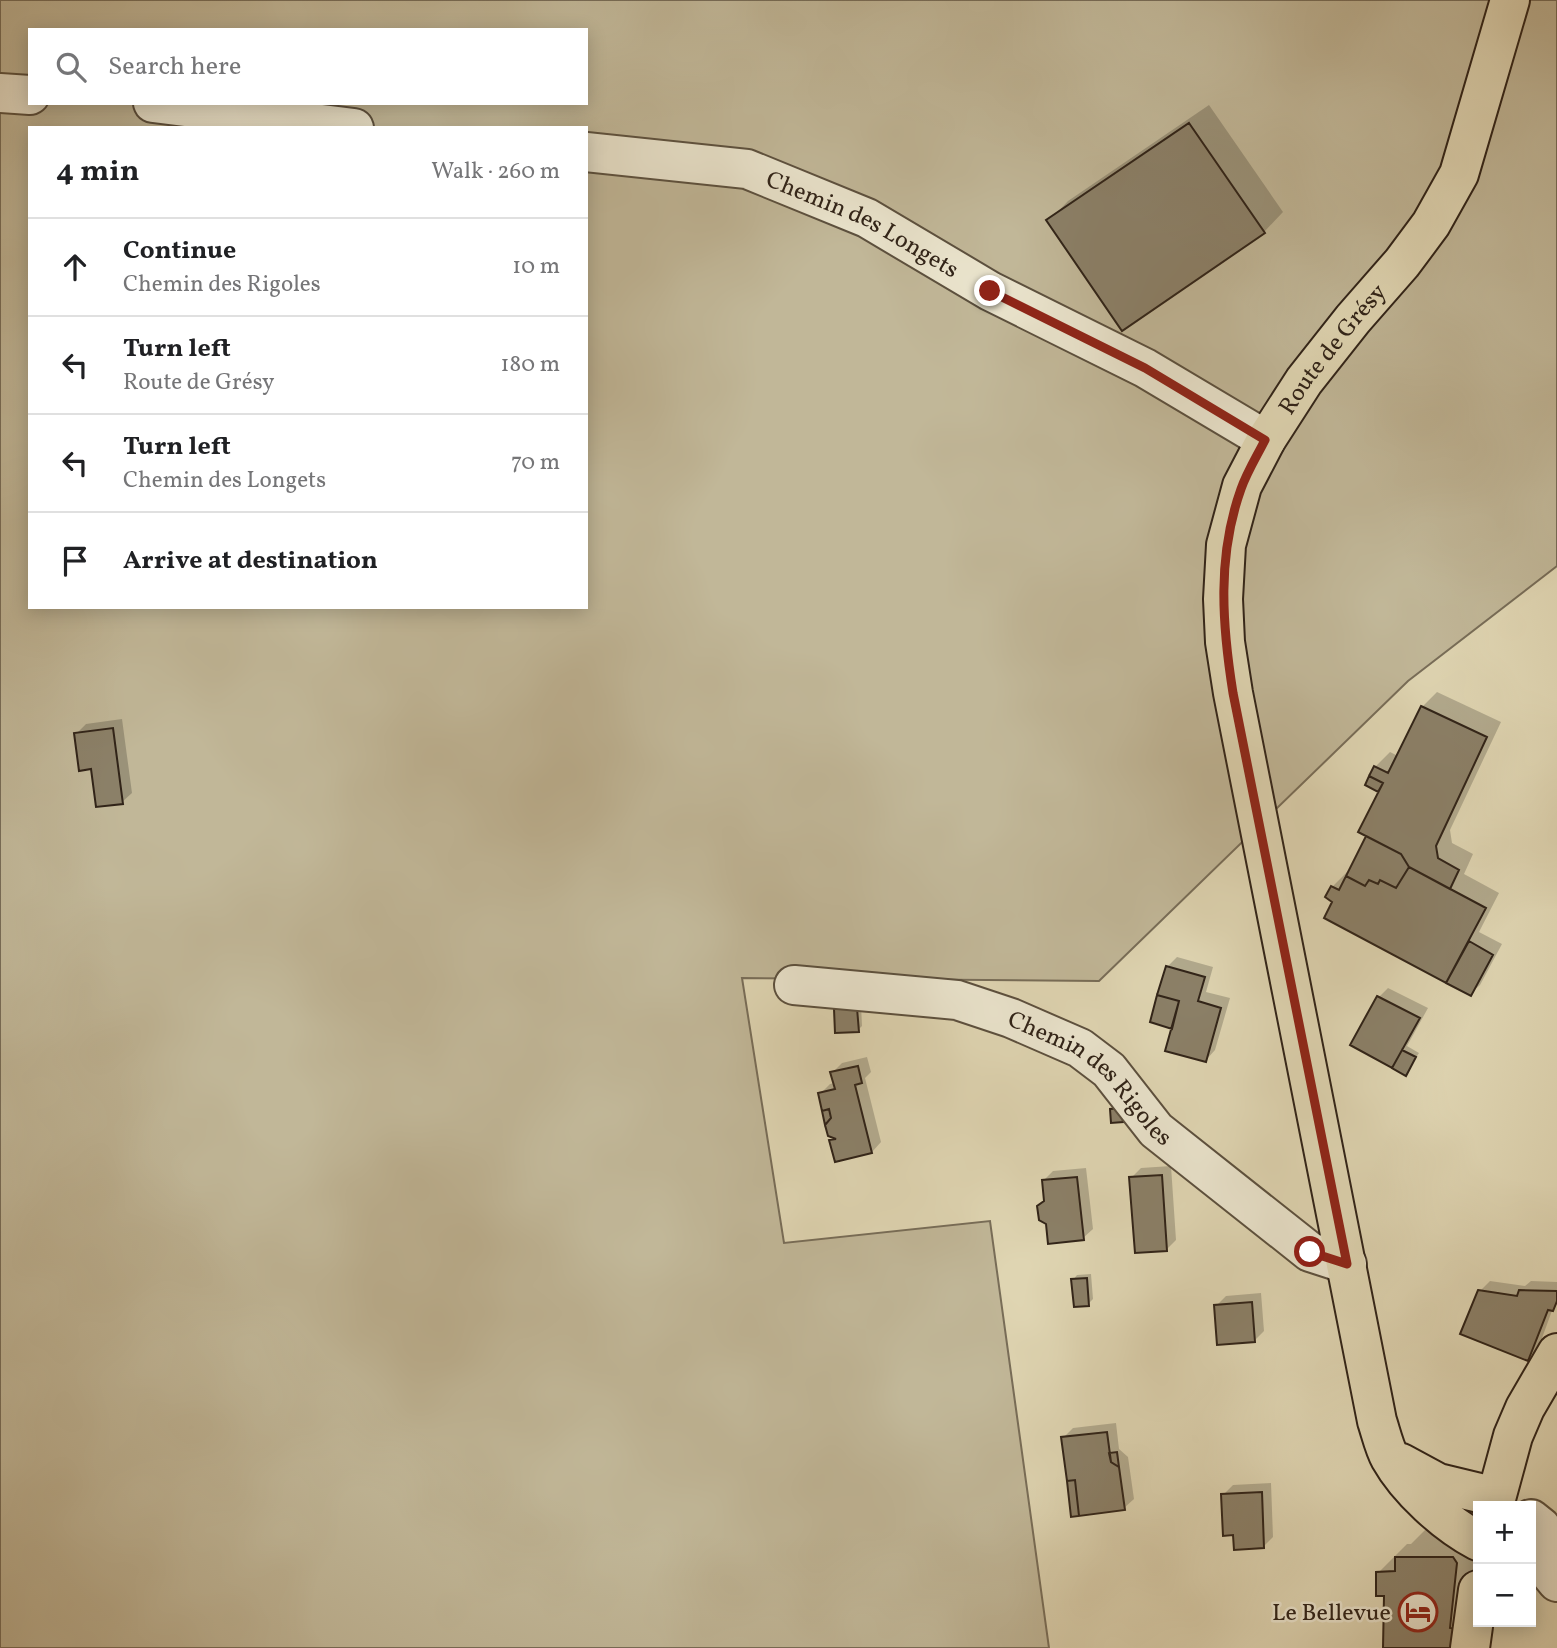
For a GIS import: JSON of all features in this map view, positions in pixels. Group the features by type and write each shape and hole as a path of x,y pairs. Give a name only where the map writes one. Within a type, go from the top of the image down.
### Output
{"main road":[{"name":"Route de Grésy","path":"1473,1538 1417,1494 1390,1458 1377,1422 1233,693 1225,642 1223,599 1226,545 1242,486 1265,440 1304,381 1402,263 1431,224 1459,174 1510,0"},
{"path":"1500,1501 1513,1436 1525,1408 1557,1353"},
{"path":"1390,1458 1438,1483 1494,1501"},
{"path":"1470,1648 1473,1626"}],"street":[{"path":"0,93 28,94"},
{"path":"169,105 338,126"},
{"name":"Chemin des Longets","path":"588,152 747,169 867,218 990,291 1145,368 1265,440"},
{"name":"Chemin des Rigoles","path":"794,985 957,1000 1011,1018 1080,1048 1109,1070 1156,1130 1310,1252 1347,1264"},
{"path":"1536,1523 1557,1550"},
{"path":"1535,1564 1548,1571 1557,1582"}],"shaded area":[{"path":"0,0 1557,0 1557,566 1408,681 1099,981 742,978 784,1243 990,1221 1049,1648 0,1648"}],"building":[{"path":"1189,123 1265,233 1122,331 1046,220"},
{"path":"1421,706 1487,737 1436,846 1438,858 1459,870 1450,889 1409,867 1401,854 1358,832 1383,783 1369,776 1374,766 1388,773"},
{"path":"113,728 123,804 96,807 91,769 79,771 74,733"},
{"path":"1369,776 1383,783 1378,792 1365,785"},
{"path":"1366,836 1401,854 1409,867 1396,888 1380,880 1378,884 1369,880 1365,886 1346,876"},
{"path":"1409,867 1486,908 1446,983 1324,918 1332,902 1325,897 1331,886 1339,890 1346,876 1365,886 1369,880 1378,884 1380,880 1396,888"},
{"path":"1469,941 1493,955 1471,996 1446,983"},
{"path":"1166,966 1205,977 1198,1001 1221,1008 1206,1062 1165,1051 1179,1001 1157,995"},
{"path":"1157,995 1179,1001 1172,1029 1150,1022"},
{"path":"1377,996 1420,1018 1392,1068 1350,1045"},
{"path":"857,1008 859,1032 835,1033 834,1009"},
{"path":"1402,1050 1416,1057 1406,1076 1392,1068"},
{"path":"858,1066 862,1083 855,1085 872,1153 835,1162 829,1140 836,1139 828,1136 825,1125 831,1118 829,1109 822,1111 818,1093 835,1089 830,1072"},
{"path":"1121,1108 1123,1122 1111,1123 1110,1109"},
{"path":"829,1109 831,1118 825,1125 822,1111"},
{"path":"1162,1175 1167,1251 1135,1253 1129,1177"},
{"path":"1077,1177 1084,1240 1048,1244 1046,1224 1039,1220 1037,1206 1044,1201 1042,1180"},
{"path":"1087,1278 1089,1306 1074,1307 1071,1279"},
{"path":"1478,1290 1517,1296 1519,1290 1557,1291 1553,1311 1548,1310 1528,1361 1460,1334"},
{"path":"1252,1302 1255,1342 1217,1345 1214,1305"},
{"path":"1107,1432 1111,1462 1119,1467 1125,1510 1079,1516 1075,1480 1067,1481 1061,1437"},
{"path":"1117,1452 1119,1467 1111,1462 1109,1453"},
{"path":"1075,1480 1079,1516 1071,1517 1067,1481"},
{"path":"1262,1492 1264,1548 1234,1550 1233,1535 1223,1536 1221,1494"},
{"name":"Le Bellevue","path":"1395,1557 1453,1557 1457,1563 1450,1628 1456,1629 1455,1648 1383,1648 1384,1596 1376,1596 1376,1572 1395,1571"}],"place":[{"name":"Le Bellevue","path":"1418,1612"}],"route":[{"path":"990,291 1145,368 1265,440 1242,486 1226,545 1223,599 1225,642 1347,1264 1310,1252"}]}
